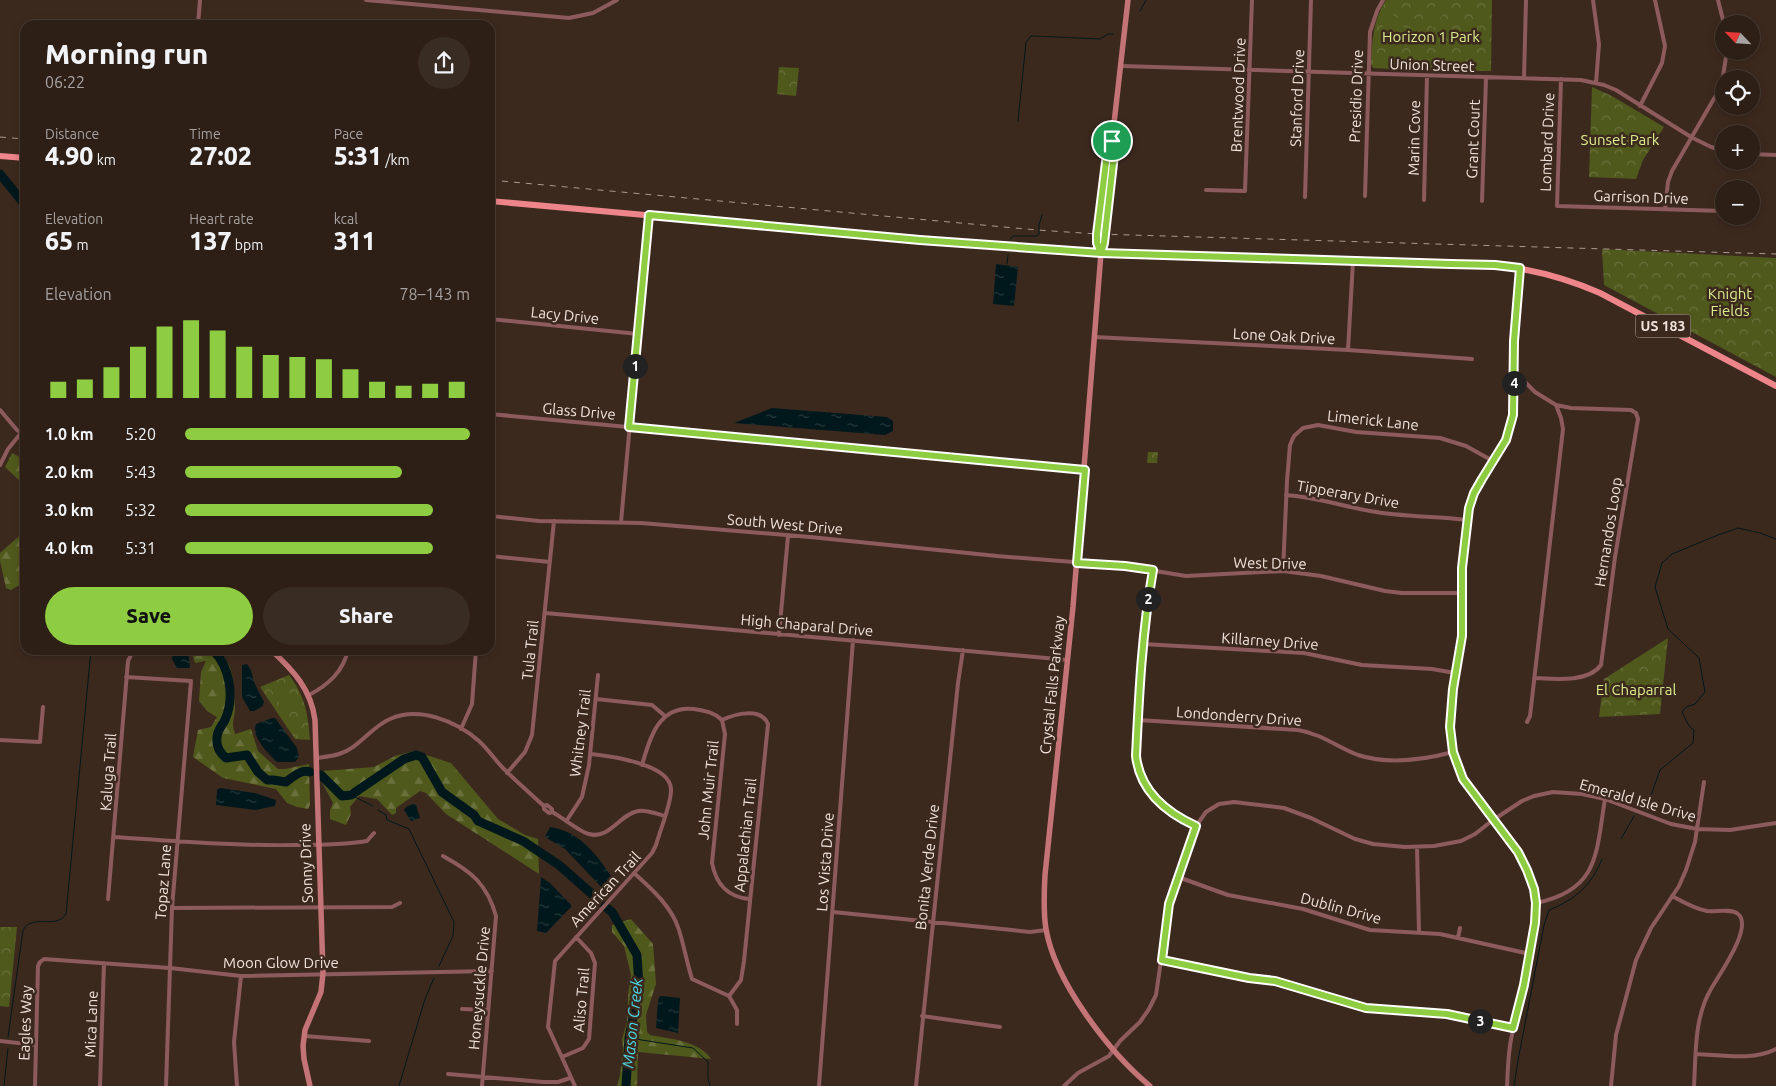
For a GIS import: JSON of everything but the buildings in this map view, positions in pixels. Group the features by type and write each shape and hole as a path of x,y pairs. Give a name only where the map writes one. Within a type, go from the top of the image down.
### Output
{"main road":[{"name":"Crystal Falls Parkway","path":"1128,0 1112,141 1114,155 1104,243 1101,253 1077,563 1045,875 1044,906 1046,930 1053,953 1067,983 1113,1051 1150,1086"},
{"path":"0,156 20,158"},
{"name":"US 183","path":"495,200 920,240 1101,253 1495,265 1520,268 1563,279 1600,293 1776,386"},
{"name":"Sonny Drive","path":"276,655 295,673 309,695 314,712 323,973 321,992 304,1036 304,1059 310,1086"}],"street":[{"path":"198,20 200,0"},
{"path":"366,0 569,18 593,13 617,0"},
{"name":"Brentwood Drive","path":"1206,190 1245,192 1252,0"},
{"name":"Stanford Drive","path":"1305,197 1311,0"},
{"name":"Presidio Drive","path":"1365,196 1370,32 1383,0"},
{"path":"1524,78 1526,0"},
{"path":"1593,0 1599,44 1596,82"},
{"path":"1640,106 1656,78 1664,55 1665,46 1655,0"},
{"path":"1718,0 1722,15"},
{"path":"1665,209 1666,192 1670,176 1719,90 1724,76 1726,60"},
{"name":"Union Street","path":"1121,66 1524,78 1596,82 1616,90 1691,137 1715,148"},
{"name":"Marin Cove","path":"1424,200 1427,76"},
{"name":"Grant Court","path":"1482,201 1486,78"},
{"name":"Lombard Drive","path":"1557,206 1561,80"},
{"path":"1760,154 1776,155"},
{"name":"Garrison Drive","path":"1557,206 1715,211"},
{"path":"621,522 649,215"},
{"path":"1348,350 1353,261"},
{"path":"1507,1086 1510,1046 1530,954 1536,903 1531,880 1522,860 1463,779 1453,752 1450,727 1455,673 1462,636 1463,559 1467,520 1474,493 1504,446 1511,428 1520,268"},
{"name":"Lacy Drive","path":"495,320 638,334"},
{"name":"Lone Oak Drive","path":"1094,337 1348,350 1472,359"},
{"name":"Hernandos Loop","path":"1514,371 1535,392 1556,405 1570,408 1630,410 1636,413 1638,419 1615,557 1601,665 1593,673 1565,680 1534,678"},
{"path":"1527,722 1530,716 1562,434 1561,418 1556,405"},
{"path":"0,410 20,432"},
{"name":"Glass Drive","path":"495,414 1085,470"},
{"name":"Limerick Lane","path":"1283,571 1290,445 1298,431 1312,425 1356,432 1440,438 1466,446 1493,461"},
{"path":"0,465 8,449 20,438"},
{"name":"Tipperary Drive","path":"1286,495 1313,498 1389,514 1467,520"},
{"name":"South West Drive","path":"495,516 554,521 621,522 1077,563"},
{"name":"Tula Trail","path":"507,772 525,752 532,735 554,521"},
{"path":"779,635 788,536"},
{"path":"495,556 550,562"},
{"name":"West Drive","path":"1077,563 1125,566 1195,576 1283,571 1321,576 1385,591 1402,593 1462,593"},
{"path":"1064,1086 1078,1073 1109,1056 1120,1041 1140,1022 1149,1009 1156,995 1169,904 1196,826 1168,810 1153,797 1146,787 1137,765 1143,644 1153,570"},
{"name":"High Chaparal Drive","path":"545,612 779,635 1068,660"},
{"name":"Los Vista Drive","path":"819,1086 853,640"},
{"name":"Killarney Drive","path":"1143,644 1304,653 1362,665 1432,669 1455,673"},
{"name":"Bonita Verde Drive","path":"916,1086 922,1016 963,650"},
{"name":"Kaluga Trail","path":"108,899 126,677 128,661 131,655"},
{"path":"309,695 319,690 336,675 347,655"},
{"path":"461,729 472,704 476,655"},
{"name":"Whitney Trail","path":"567,820 583,794 591,754 598,675"},
{"name":"Topaz Lane","path":"126,677 191,681 172,908 166,1086"},
{"path":"596,699 652,705 665,716 650,738 642,765"},
{"path":"0,740 40,742 43,707"},
{"name":"John Muir Trail","path":"665,716 674,710 686,708 709,712 722,720 725,734 712,863 714,871 727,891 735,897 749,898"},
{"path":"317,758 340,754 390,718 417,713 435,717 461,729 478,741 507,772 544,806 546,811 567,820 586,833 597,835 604,833 631,813 638,811 665,816"},
{"name":"Appalachian Trail","path":"722,720 736,714 748,714 761,716 766,719 768,724 744,961 741,980 729,996"},
{"name":"Londonderry Drive","path":"1138,720 1298,730 1320,735 1358,755 1384,760 1421,759 1453,752"},
{"name":"American Trail","path":"575,1086 548,1027 553,968 557,957 649,857 654,849 671,795 670,783 662,773 613,757 591,754"},
{"path":"1611,1086 1616,1035 1636,960 1651,928 1686,870 1697,829 1704,782"},
{"name":"Emerald Isle Drive","path":"1196,826 1206,812 1219,804 1234,802 1265,805 1284,808 1302,814 1364,842 1391,847 1418,848 1446,845 1461,841 1475,834 1522,801 1546,793 1571,793 1605,799 1671,824 1697,829 1730,830 1776,823"},
{"path":"1536,903 1551,900 1570,891 1589,872 1596,855 1605,799"},
{"path":"114,837 257,846 318,845 367,841 374,832"},
{"path":"1418,848 1419,932"},
{"name":"Honeysuckle Drive","path":"443,856 463,867 479,880 491,899 496,916 482,1086"},
{"path":"634,873 663,901 679,928 692,979 729,996 737,1010 737,1024"},
{"name":"Dublin Drive","path":"1178,877 1228,895 1303,909 1370,930 1419,932 1458,938 1530,954"},
{"path":"1672,896 1706,911 1734,912 1740,916 1742,921 1736,948 1703,1005 1698,1027 1694,1086"},
{"path":"172,908 392,907 400,903"},
{"path":"833,912 1030,932 1046,930"},
{"path":"1458,938 1460,928"},
{"name":"Aliso Trail","path":"562,1057 583,1048 589,1039 595,963 593,956 576,936"},
{"name":"Moon Glow Drive","path":"41,961 47,959 104,963 241,976 492,971"},
{"path":"1162,960 1249,978 1275,981 1366,1008 1447,1014 1513,1028"},
{"name":"Eagles Way","path":"35,1086 38,966 41,961"},
{"name":"Mica Lane","path":"100,1086 104,963"},
{"path":"237,1086 234,1042 241,976"},
{"path":"462,1009 488,1010"},
{"path":"922,1016 1000,1027"},
{"path":"304,1036 369,1041"},
{"path":"0,1041 36,1045"},
{"path":"1696,1054 1754,1056 1776,1049"},
{"path":"448,1074 543,1084 570,1078"}],"green space":[{"name":"Horizon 1 Park","path":"1386,0 1492,0 1491,71 1429,71 1373,68 1371,64 1374,31 1378,15"},
{"path":"1435,6 1444,12 1434,28 1425,22"},
{"path":"1391,14 1403,21 1404,30 1392,45 1388,46 1379,40 1378,34"},
{"path":"779,67 799,68 796,96 777,94"},
{"name":"Sunset Park","path":"1592,87 1612,96 1664,127 1643,160 1636,179 1589,177"},
{"path":"1615,110 1628,117 1623,125 1611,117"},
{"path":"1641,124 1651,130 1645,139 1635,133"},
{"name":"Knight Fields","path":"1602,249 1776,258 1776,377 1604,285"},
{"path":"1148,452 1158,452 1157,463 1147,463"},
{"path":"12,453 20,457 20,481 5,467"},
{"path":"20,535 20,585 11,590 6,588 0,553"},
{"name":"El Chaparral","path":"1668,638 1660,714 1599,717 1604,679"},
{"path":"193,655 221,655 230,667 234,690 235,710 233,724 235,734 251,729 258,751 278,769 309,764 310,805 308,809 287,803 276,789 223,778 193,757 198,730 211,727 217,717 207,711 199,701 201,672 206,661 195,663"},
{"path":"289,675 299,690 305,705 310,740 295,739 260,687"},
{"path":"283,682 293,698 290,701 291,703 283,708 271,690"},
{"path":"414,751 451,763 498,819 525,835 538,839 539,874 446,814 426,793 420,791 396,808 396,813 392,815 377,799 359,796 350,807 351,814 346,825 330,819 330,810 333,803 322,782 323,771 374,767 395,756"},
{"path":"631,919 653,944 656,984 646,1015 647,1032 650,1035 700,1048 711,1059 638,1052 637,1086 617,1086 623,1048 622,1039 627,1022 631,975 624,946 612,932 612,925"},
{"path":"0,927 17,927 9,1007 0,1006"}],"water":[{"path":"996,264 1018,267 1014,306 993,304"},
{"path":"772,408 887,417 893,421 893,431 885,435 734,423"},
{"path":"172,655 189,655 190,668 177,668 172,659"},
{"path":"247,664 264,702 263,706 254,711 250,711 242,697 242,665"},
{"path":"275,718 297,748 299,757 295,762 277,762 258,739 255,729 256,724"},
{"path":"220,788 255,793 276,800 275,806 256,810 216,805 217,790"},
{"path":"413,804 416,805 420,818 411,821 404,810"},
{"path":"550,827 561,829 571,834 588,846 614,880 609,890 605,891 565,849 545,837"},
{"path":"541,877 550,883 572,906 546,933 537,931"},
{"path":"659,997 680,998 678,1033 656,1028 658,1001"}],"waterway":[{"path":"1140,11 1146,0"},
{"path":"1018,121 1026,42 1031,36 1100,39 1108,34 1113,34"},
{"name":"Mason Creek","path":"0,174 20,199"},
{"path":"1010,239 1013,236 1037,236 1042,215"},
{"path":"1007,264 1008,255"},
{"path":"1641,806 1650,798 1660,770 1693,743 1694,730 1689,726 1682,712 1686,707 1695,704 1705,692 1699,658 1668,629 1655,587 1662,563 1672,554 1738,528 1776,539"},
{"path":"8,1037 23,930 27,925 56,921 62,919 66,914 91,655"},
{"name":"Mason Creek","path":"217,655 227,674 230,692 228,711 217,735 217,744 222,754 226,758 247,755 258,772 267,780 286,782 300,773 310,772"},
{"name":"Mason Creek","path":"321,775 342,796 351,795 404,759 416,755 422,757 442,792 474,815 478,821 523,841 559,865 601,902"},
{"path":"351,795 373,806"},
{"path":"378,810 386,815 387,820 409,829 454,922 453,936 439,966"},
{"path":"1621,839 1634,816"},
{"path":"1514,1086 1544,925 1549,910 1567,901 1582,890 1593,877 1602,859"},
{"name":"Mason Creek","path":"607,908 612,912 637,955 639,986 629,1038 626,1086"},
{"path":"399,1086 425,999 434,978"},
{"path":"629,1038 693,1048 708,1062 710,1086"},
{"path":"4,1086 8,1048"}],"railway":[{"path":"0,137 20,139"},
{"path":"495,180 1097,234 1776,254"}],"route":[{"path":"1112,141 1107,154 1097,234 1097,243 1101,253 1495,265 1520,268 1514,341 1513,415 1511,428 1504,446 1482,479 1470,502 1462,568 1462,636 1455,673 1450,727 1453,752 1463,779 1518,852 1534,889 1536,903 1535,923 1524,985 1513,1028 1447,1014 1386,1011 1366,1008 1275,981 1249,978 1162,960 1169,904 1196,826 1178,817 1158,802 1146,787 1138,771 1136,756 1143,644 1153,570 1077,563 1085,470 629,427 649,215 920,240 1101,253 1104,243 1114,155 1112,141"}]}
